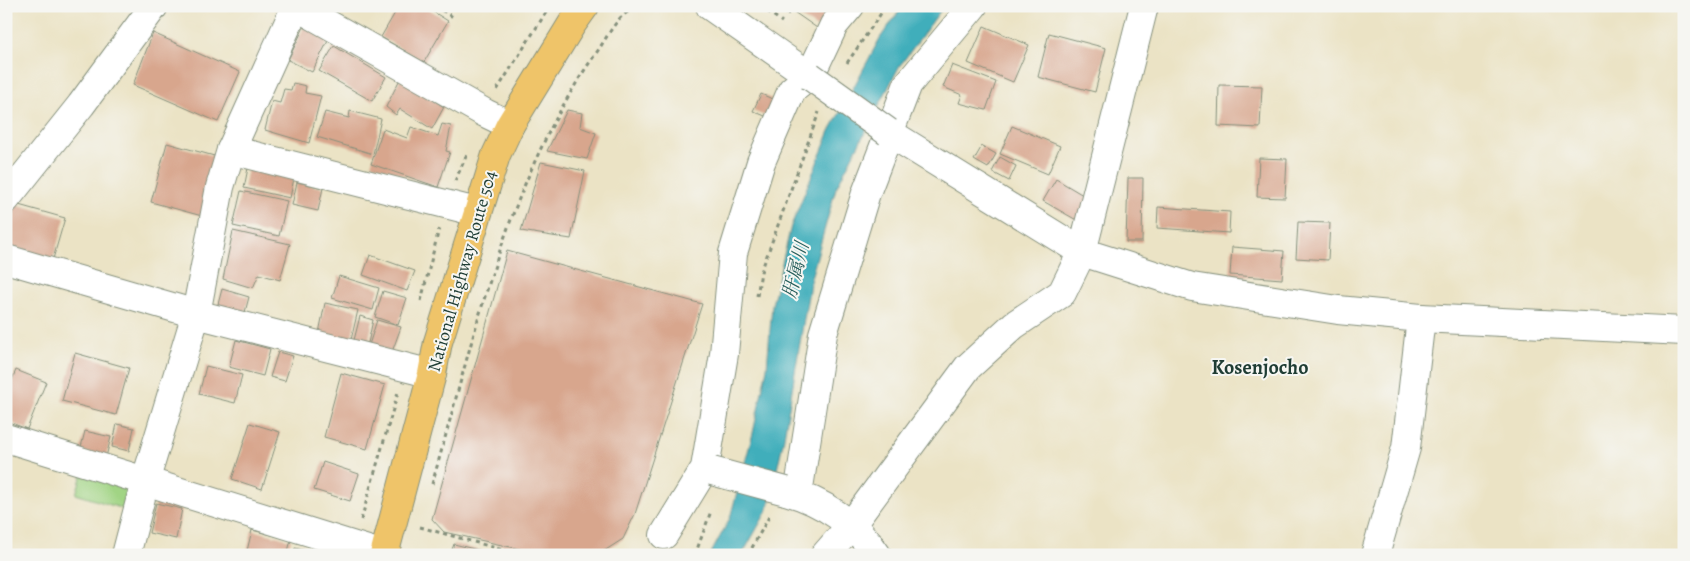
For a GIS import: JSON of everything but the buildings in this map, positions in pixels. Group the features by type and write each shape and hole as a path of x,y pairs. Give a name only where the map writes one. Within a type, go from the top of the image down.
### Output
{"highway":[{"name":"National Highway Route 504","path":"384,555 432,374 438,342 496,155 510,125 585,6"}],"street":[{"path":"6,199 81,104 154,6"},
{"path":"126,555 145,482 196,314 220,187 231,150 296,6 485,113 510,125"},
{"path":"710,6 888,132 1082,252 1192,288 1338,310 1421,318 1684,332"},
{"path":"664,535 709,469 724,354 732,253 761,162 792,90 810,76 834,25 850,6"},
{"path":"792,492 824,334 866,193 888,132 908,84 973,6"},
{"path":"824,555 852,524 968,367 1014,325 1062,292 1082,252 1144,6"},
{"path":"231,150 477,212"},
{"path":"6,259 196,314 432,374"},
{"path":"1375,555 1406,448 1421,318"},
{"path":"6,438 145,482 219,502 384,555"},
{"path":"709,469 792,492 852,524 867,539 877,555"}],"path":[{"path":"435,6 453,17"},
{"path":"485,113 505,77 550,6"},
{"path":"430,490 505,234 542,144 566,97 623,15 639,6"},
{"path":"846,65 886,6"},
{"path":"757,300 761,272 822,108"},
{"path":"419,310 445,203 469,149"},
{"path":"354,546 405,368"},
{"path":"695,555 711,509"},
{"path":"417,536 422,518"},
{"path":"420,527 521,555"}],"green space":[{"path":"84,468 140,485 133,512 76,494"}],"water":[{"name":"肝属川","path":"903,6 944,6 899,67 836,188 811,278 783,443 768,509 742,555 710,555 730,518 753,433 767,368 772,305 791,226 830,131 880,38"}],"district":[{"name":"Kosenjocho","path":"1260,367"}]}
